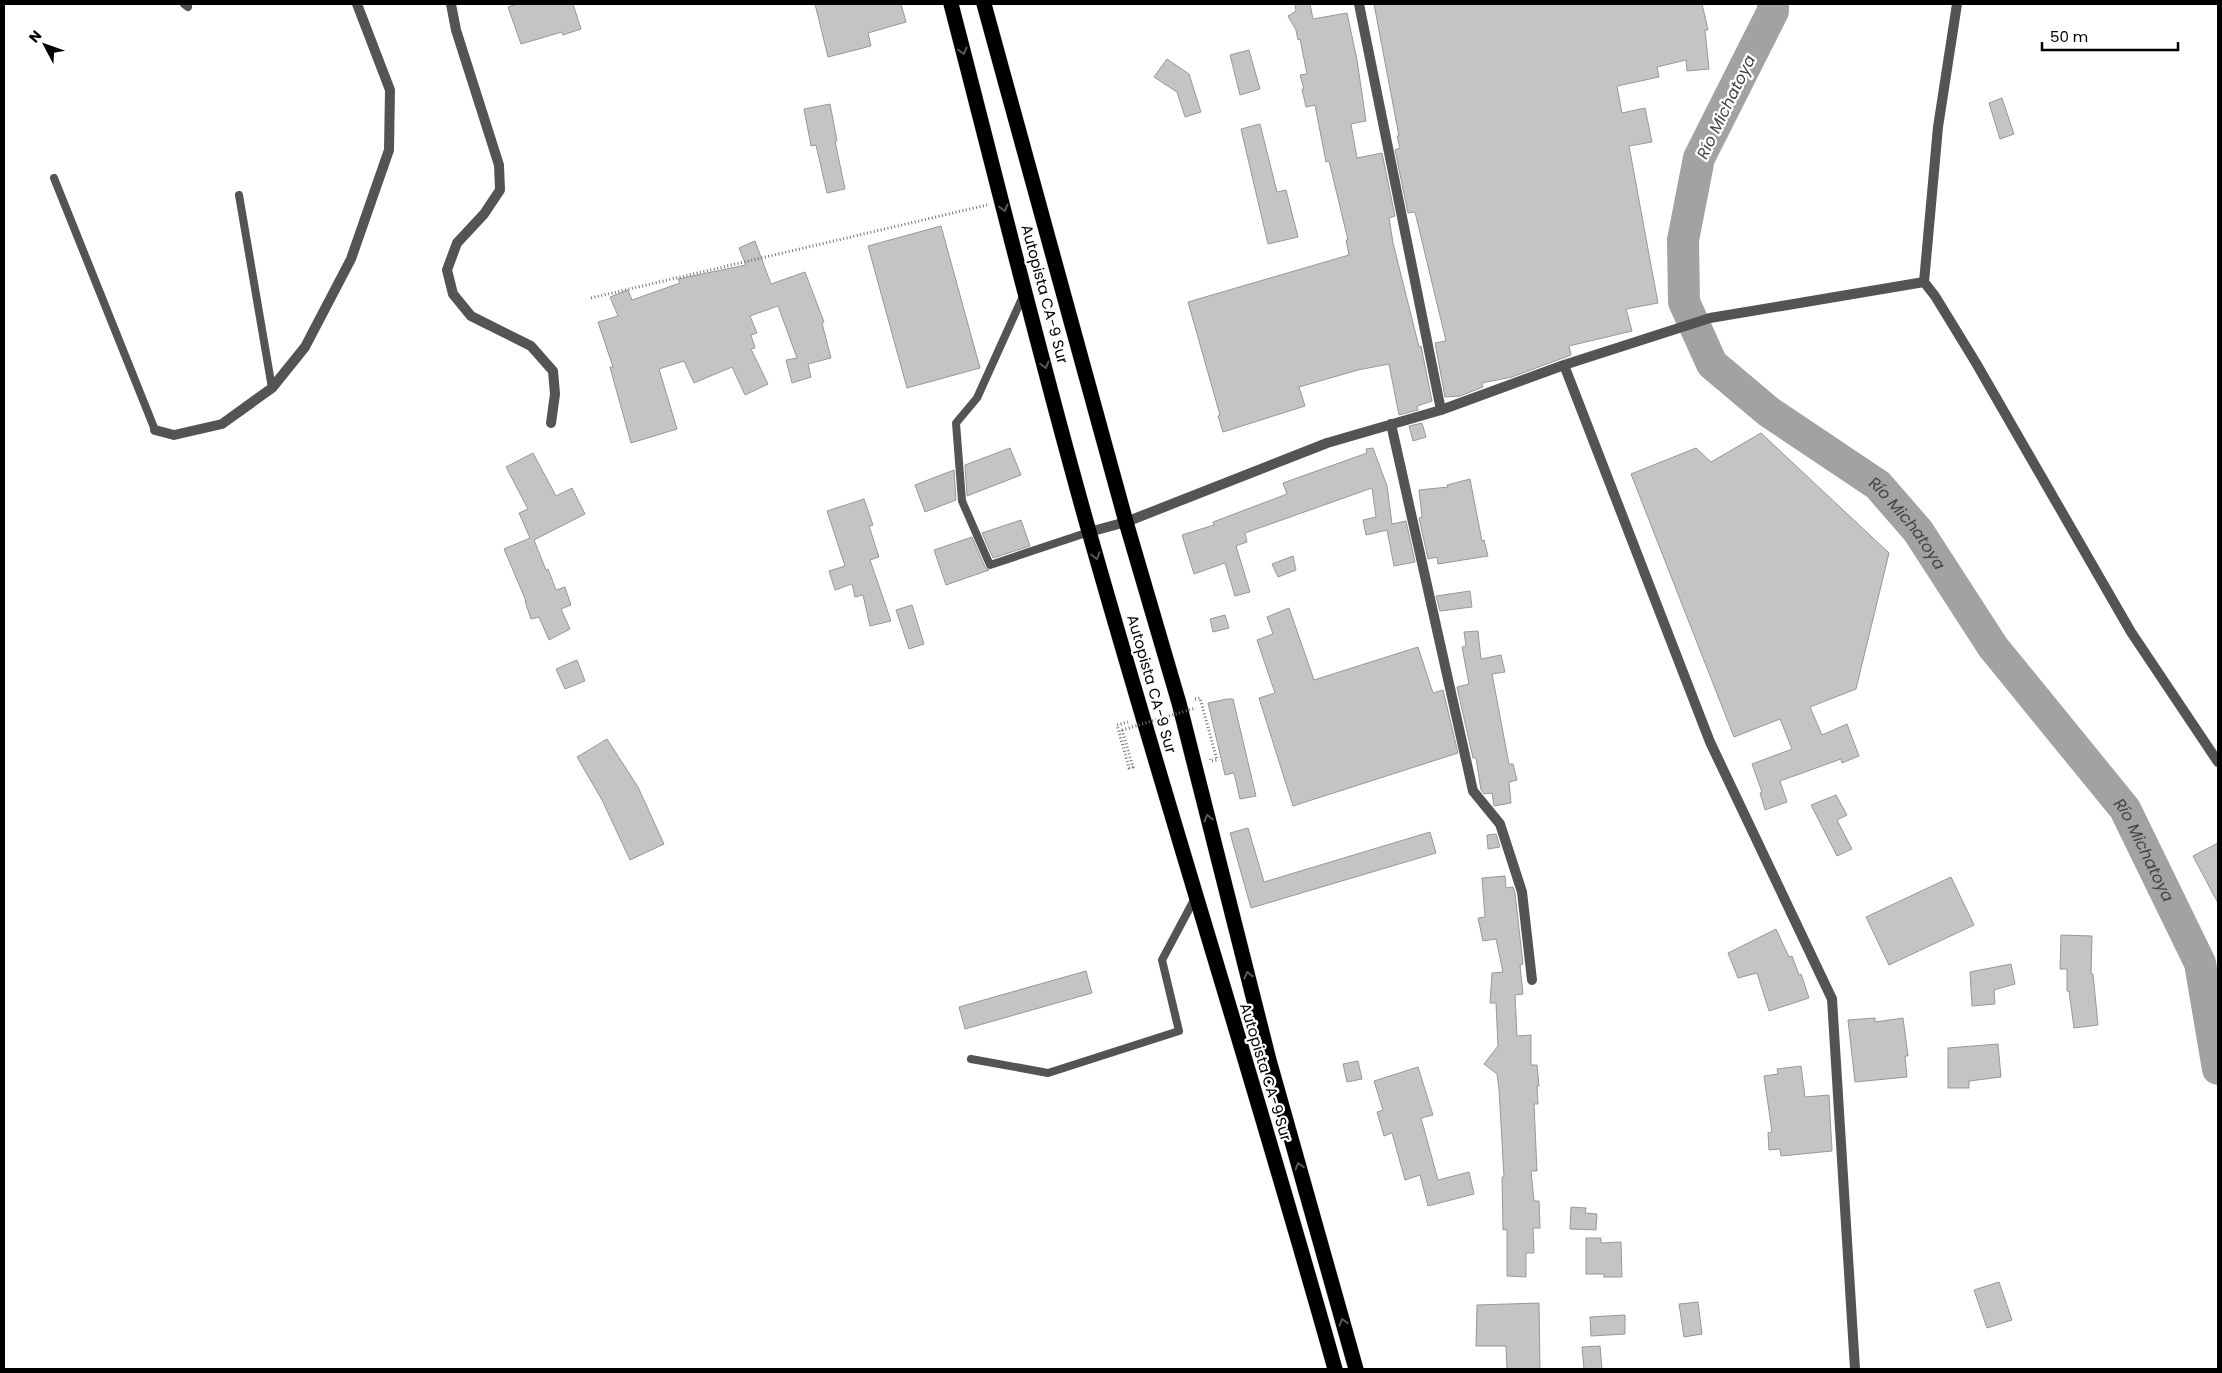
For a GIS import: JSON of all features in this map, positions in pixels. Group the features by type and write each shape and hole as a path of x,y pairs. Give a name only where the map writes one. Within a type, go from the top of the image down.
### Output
{"highway":[{"name":"Autopista CA-9 Sur","path":"951,4 1089,532 1195,898 1299,1242 1335,1369"},
{"name":"Autopista CA-9 Sur","path":"984,4 1126,522 1179,703 1269,1060 1356,1369"}],"street":[{"path":"155,430 174,435 222,424 272,388 305,346 352,260 389,150 390,90 357,4"},
{"path":"451,4 456,30 499,165 500,190 484,214 457,243 447,270 453,294 471,316 531,346 553,371 555,394 551,423"},
{"path":"1359,4 1441,410"},
{"path":"1957,4 1938,127 1924,282 1935,296 1976,363 2131,632 2218,762"},
{"path":"1089,532 1126,522 1327,443 1441,410 1564,365 1710,318 1924,282"},
{"path":"1564,365 1710,742 1832,999 1855,1369"},
{"path":"1391,424 1473,791 1500,824 1522,892 1532,980"}],"lane":[{"path":"54,178 155,430"},
{"path":"239,195 272,388"},
{"path":"1026,290 977,398 956,423 962,501 990,565 1089,532"},
{"path":"971,1059 1048,1073 1179,1032 1162,960 1195,898"}],"path":[{"path":"591,298 1003,202"},
{"path":"1200,698 1217,760 1211,761 1208,753"},
{"path":"1117,725 1129,768 1133,767 1122,730 1196,708 1199,717"}],"building":[{"path":"517,4 573,4 581,29 563,35 562,32 521,44 508,7"},
{"path":"815,4 901,4 906,22 868,33 871,46 828,57"},
{"path":"1295,4 1310,4 1313,19 1347,13 1357,60 1366,121 1351,124 1357,158 1382,153 1395,216 1389,218 1393,243 1419,347 1421,346 1432,401 1417,406 1418,410 1399,415 1389,364 1358,370 1299,387 1305,406 1223,432 1218,416 1220,415 1188,302 1349,255 1346,240 1348,240 1329,161 1326,162 1315,105 1306,107 1302,89 1304,89 1300,75 1307,74 1300,39 1298,40 1296,30 1288,16 1296,11"},
{"path":"1374,4 1702,4 1708,30 1705,30 1709,69 1687,71 1686,60 1657,67 1659,77 1617,86 1622,113 1645,108 1652,142 1629,146 1658,303 1626,309 1632,331 1569,346 1571,355 1512,377 1482,383 1483,387 1460,396 1445,397 1435,343 1446,341 1415,212 1408,213 1395,150 1400,148 1397,136 1399,136"},
{"path":"1249,50 1260,89 1240,95 1230,55"},
{"path":"1167,59 1189,74 1201,112 1185,117 1177,92 1154,77"},
{"path":"2002,98 2014,134 2000,139 1989,103"},
{"path":"830,104 837,141 835,141 845,189 827,193 816,145 811,146 804,109"},
{"path":"1260,124 1277,192 1286,190 1298,237 1268,244 1241,129"},
{"path":"941,226 980,368 907,388 868,246"},
{"path":"755,241 771,284 805,272 824,322 822,323 831,358 808,364 811,377 792,383 786,360 797,358 778,306 750,316 757,333 751,335 755,348 751,349 768,384 745,395 732,367 694,383 684,361 659,369 677,429 631,443 610,367 613,367 598,322 618,316 610,297 628,290 632,300 680,283 678,279 746,265 739,248"},
{"path":"1422,423 1426,437 1413,441 1409,426"},
{"path":"1761,433 1889,553 1856,689 1810,707 1822,735 1847,724 1859,756 1842,763 1841,759 1780,781 1787,802 1765,810 1760,793 1762,792 1752,764 1792,749 1780,719 1734,737 1631,474 1696,448 1711,462"},
{"path":"1010,448 1021,475 967,496 965,465"},
{"path":"1373,448 1387,486 1392,524 1406,521 1415,562 1394,566 1387,530 1366,535 1363,520 1376,517 1372,488 1245,533 1247,542 1236,546 1250,592 1235,596 1225,563 1194,574 1182,535 1214,525 1213,522 1287,494 1283,483 1367,453 1366,449"},
{"path":"533,453 556,496 572,488 585,514 534,540 556,590 565,587 571,605 561,609 570,629 549,640 539,617 531,619 526,601 504,549 530,538 519,513 528,509 506,467"},
{"path":"954,470 956,500 925,512 915,485"},
{"path":"1470,479 1482,541 1484,540 1488,556 1438,564 1437,557 1428,559 1419,518 1422,517 1419,490 1448,487 1447,485"},
{"path":"864,499 873,525 869,526 879,557 870,560 891,621 870,626 863,595 855,597 852,584 835,590 829,571 845,566 827,511"},
{"path":"1021,520 1030,546 993,558 982,533"},
{"path":"972,537 985,567 989,570 946,585 934,550"},
{"path":"1293,556 1296,570 1278,577 1272,564"},
{"path":"1470,591 1472,607 1440,611 1436,596"},
{"path":"912,605 924,644 909,649 896,610"},
{"path":"1289,608 1314,680 1418,647 1433,693 1443,690 1458,753 1293,806 1259,698 1275,693 1257,640 1273,634 1267,617"},
{"path":"1225,615 1229,628 1213,632 1210,619"},
{"path":"1478,631 1481,659 1501,655 1505,672 1492,674 1509,764 1513,764 1517,780 1509,782 1511,803 1494,806 1492,793 1484,794 1481,790 1476,758 1473,758 1457,687 1469,684 1462,647 1466,646 1464,632"},
{"path":"577,660 585,681 565,689 556,669"},
{"path":"1233,699 1256,796 1240,799 1234,773 1225,775 1208,703"},
{"path":"607,739 638,787 664,844 630,860 602,800 577,757"},
{"path":"1836,795 1847,815 1837,820 1852,849 1837,856 1811,805"},
{"path":"1248,828 1264,882 1430,832 1436,853 1251,908 1230,833"},
{"path":"1496,834 1500,847 1488,849 1487,835"},
{"path":"2218,843 2218,903 2193,856"},
{"path":"1505,876 1506,888 1513,887 1515,893 1523,964 1520,965 1523,994 1515,995 1517,1036 1531,1035 1531,1065 1537,1065 1539,1086 1537,1086 1538,1104 1534,1104 1537,1171 1531,1171 1534,1201 1539,1201 1540,1228 1533,1228 1534,1253 1526,1253 1526,1277 1507,1276 1507,1229 1503,1230 1502,1177 1504,1177 1499,1089 1497,1074 1484,1064 1498,1046 1496,1003 1490,1003 1492,973 1503,972 1496,939 1483,941 1478,918 1485,917 1482,878"},
{"path":"1951,877 1974,925 1889,965 1866,917"},
{"path":"1776,929 1789,957 1792,956 1799,975 1801,974 1809,998 1769,1011 1757,973 1738,978 1728,953"},
{"path":"2061,935 2092,936 2091,974 2093,974 2098,1025 2074,1028 2069,991 2067,991 2067,969 2060,969"},
{"path":"2011,964 2015,984 1994,990 1995,1004 1972,1006 1970,972"},
{"path":"1086,971 1092,993 965,1029 959,1007"},
{"path":"1875,1018 1875,1022 1903,1018 1908,1056 1905,1056 1907,1077 1855,1082 1848,1020"},
{"path":"1998,1044 2001,1077 1969,1081 1969,1088 1948,1088 1948,1048"},
{"path":"1358,1061 1362,1079 1347,1082 1343,1064"},
{"path":"1801,1066 1805,1097 1829,1095 1832,1151 1781,1156 1780,1149 1769,1150 1768,1133 1772,1132 1764,1076 1778,1074 1777,1069"},
{"path":"1418,1067 1433,1115 1421,1118 1438,1180 1469,1172 1474,1194 1428,1206 1420,1175 1405,1180 1392,1133 1384,1136 1377,1112 1383,1110 1374,1081"},
{"path":"1571,1207 1586,1208 1585,1213 1597,1214 1596,1230 1570,1229"},
{"path":"1586,1238 1601,1238 1601,1243 1621,1242 1622,1277 1586,1274"},
{"path":"1999,1282 2012,1320 1987,1328 1974,1290"},
{"path":"1698,1302 1702,1334 1684,1337 1679,1304"},
{"path":"1539,1303 1540,1369 1507,1369 1506,1346 1476,1346 1477,1305"},
{"path":"1625,1315 1625,1334 1591,1336 1590,1317"},
{"path":"1600,1346 1602,1369 1584,1369 1582,1347"}],"waterway":[{"name":"Río Michatoya","path":"1773,4 1773,11 1699,158 1683,240 1684,302 1712,364 1769,412 1878,485 1918,531 1993,647 2125,809 2200,963 2218,1069"}]}
